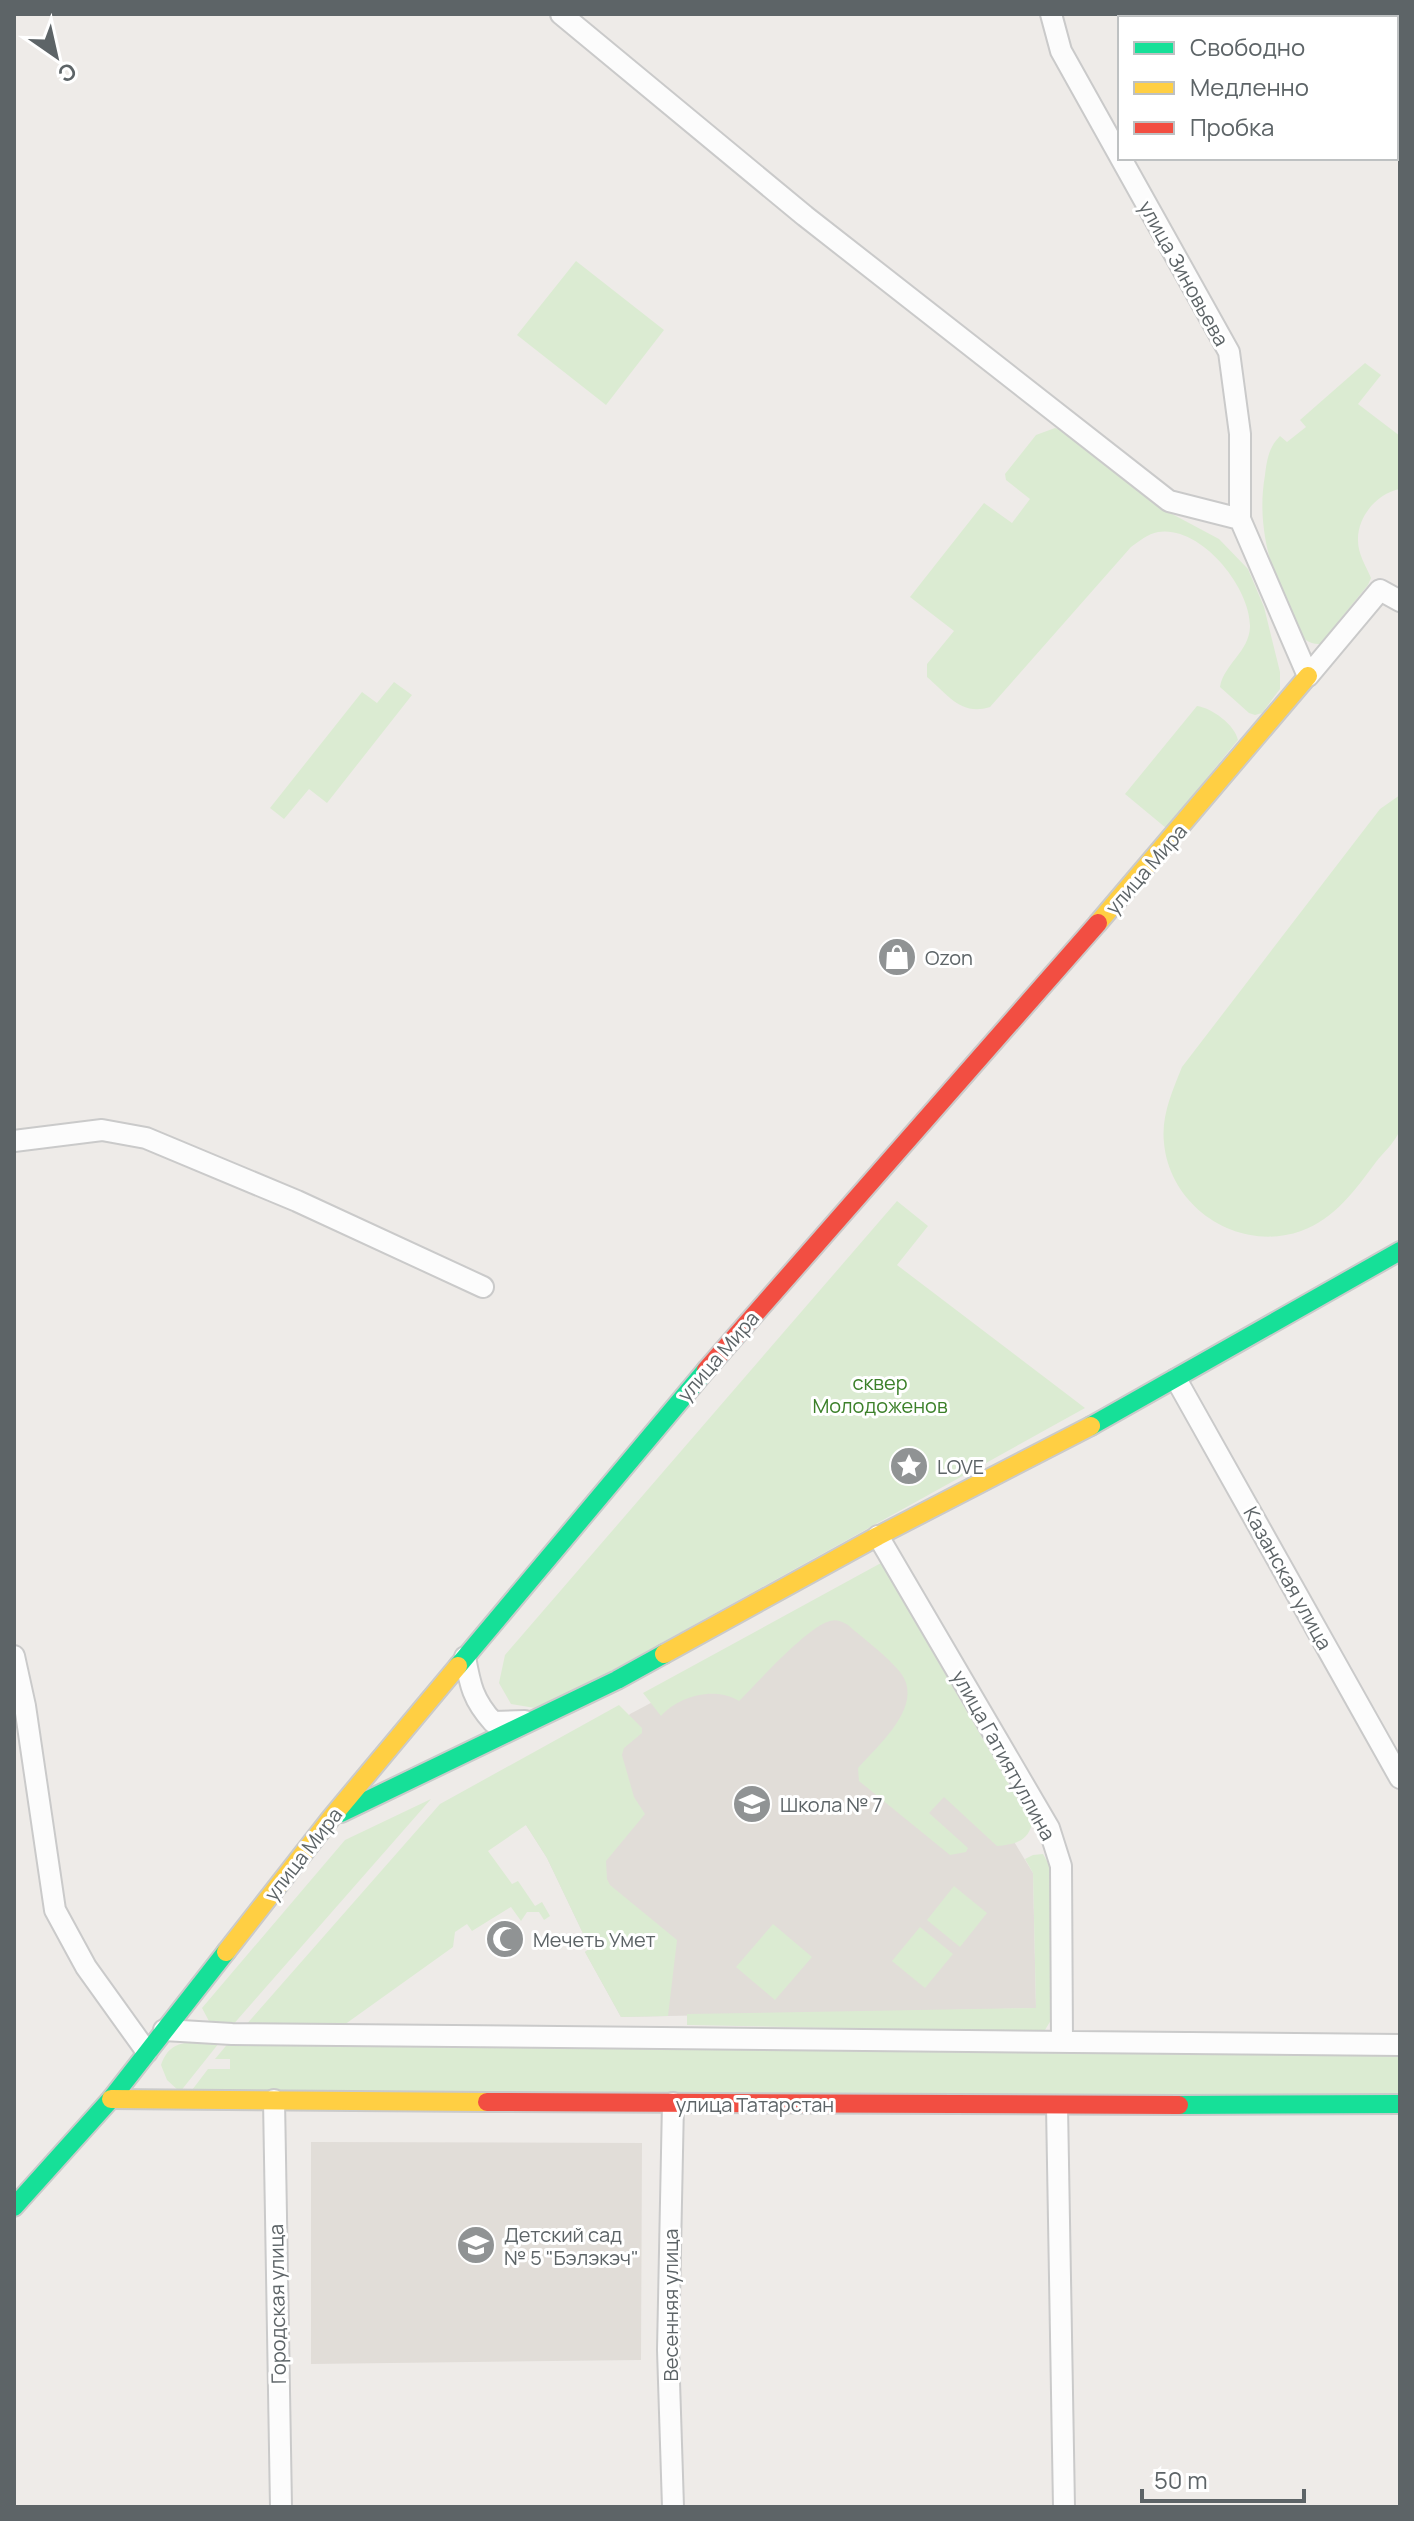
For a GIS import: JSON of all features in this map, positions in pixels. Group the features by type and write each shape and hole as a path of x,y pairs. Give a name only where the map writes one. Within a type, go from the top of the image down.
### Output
{"street":[{"path":"561,14 805,216 1169,501 1240,519"},
{"name":"улица Зиновьева","path":"1051,14 1061,51 1118,153"},
{"name":"улица Зиновьева","path":"1122,160 1229,352 1240,434 1240,519 1308,676"},
{"path":"1308,676 1380,590 1400,601"},
{"name":"улица Мира","path":"14,2207 111,2099 331,1818 699,1378 1173,838 1308,676"},
{"path":"14,1141 102,1130 146,1138 297,1201 483,1287"},
{"path":"331,1818 617,1680 878,1536 1101,1421 1400,1251"},
{"name":"Казанская улица","path":"1176,1379 1400,1778"},
{"name":"улица Гатиятуллина","path":"878,1536 1049,1828 1061,1866 1062,2041"},
{"path":"14,1656 25,1706 55,1910 86,1967 147,2052"},
{"path":"465,1657 470,1685 478,1705 493,1722 533,1721"},
{"path":"164,2030 232,2034 1400,2045"},
{"name":"улица Татарстан","path":"111,2099 1057,2106 1400,2104"},
{"name":"Городская улица","path":"274,2100 281,2507"},
{"name":"Весенняя улица","path":"673,2103 668,2350 673,2507"},
{"path":"1057,2106 1064,2507"}],"shaded area":[{"name":"Школа № 7","path":"862,1591 1033,1873 1036,2008 621,2017 585,1952 590,1948 547,1858 526,1825 630,1714"},
{"name":"Детский сад № 5 \"Бэлэкэч\"","path":"311,2142 642,2143 641,2360 311,2364"}],"green space":[{"path":"576,261 664,330 606,405 517,335"},
{"path":"1365,363 1381,375 1358,404 1400,436 1400,489 1376,501 1361,523 1358,546 1371,578 1368,585 1320,644 1313,643 1302,637 1295,625 1270,558 1262,509 1267,464 1276,440 1280,436 1287,442 1306,427 1300,420"},
{"path":"1055,428 1064,431 1159,507 1219,539 1248,569 1264,607 1280,672 1280,689 1262,713 1249,713 1220,687 1226,671 1249,636 1248,611 1242,595 1233,578 1206,549 1191,538 1174,532 1154,533 1131,547 990,707 971,709 963,706 927,677 927,664 954,631 910,597 984,503 1012,523 1030,499 1006,480 1005,474 1036,435"},
{"path":"394,682 412,695 327,803 309,789 284,819 270,808 362,692 377,703"},
{"path":"1197,706 1222,718 1238,740 1166,828 1125,794"},
{"path":"1400,795 1400,1129 1352,1193 1313,1226 1278,1236 1254,1236 1232,1230 1212,1220 1194,1205 1179,1187 1169,1166 1164,1123 1182,1067 1380,809"},
{"name":"сквер Молодоженов","path":"897,1201 928,1226 897,1265 1085,1408 555,1702 535,1708 511,1704 499,1683 505,1655"},
{"path":"881,1563 1032,1824 1027,1835 1019,1841 997,1846 944,1797 929,1813 968,1848 966,1852 950,1855 859,1781 858,1768 887,1736 903,1711 907,1698 906,1685 900,1672 888,1660 842,1622 830,1621 809,1633 739,1701 719,1694 698,1695 677,1703 661,1716 643,1693"},
{"path":"619,1705 642,1728 642,1733 624,1748 622,1755 634,1797 645,1814 606,1861 607,1879 610,1885 677,1940 668,2016 621,2017 585,1952 590,1948 547,1858 526,1825 488,1851 512,1884 518,1881 535,1906 542,1902 550,1916 544,1920 539,1912 527,1912 521,1921 511,1907 472,1931 467,1924 455,1932 453,1947 337,2030 245,2026 440,1804"},
{"path":"431,1799 231,2027 210,2023 202,2008 345,1840"},
{"path":"1043,1854 1053,1872 1054,2015 1045,2030 687,2025 687,2014 1036,2008 1033,1873 1025,1859"},
{"path":"954,1886 987,1913 960,1947 927,1920"},
{"path":"773,1924 812,1957 775,2000 736,1967"},
{"path":"920,1927 953,1954 925,1988 892,1961"},
{"path":"230,2041 1400,2049 1400,2098 189,2094 208,2069 230,2069 230,2059 215,2059"},
{"path":"194,2042 219,2043 180,2092 167,2080 161,2065 173,2048"}],"traffic: fast":[{"path":"1091,1426 1400,1251"},
{"path":"458,1666 706,1370"},
{"path":"341,1813 617,1680 664,1654"},
{"path":"14,2207 111,2099 226,1952"},
{"path":"1179,2105 1400,2104"}],"traffic: slow":[{"path":"1098,923 1308,676"},
{"path":"664,1654 878,1536 1091,1426"},
{"path":"226,1952 331,1818 458,1666"},
{"path":"111,2099 487,2102"}],"traffic: jam":[{"path":"706,1370 1098,923"},
{"path":"487,2102 1179,2105"}],"place":[{"name":"Ozon","path":"897,957"},
{"name":"LOVE","path":"909,1466"},
{"name":"Школа № 7","path":"752,1804"},
{"name":"Мечеть Умет","path":"505,1939"},
{"name":"Детский сад № 5 \"Бэлэкэч\"","path":"476,2245"}]}
